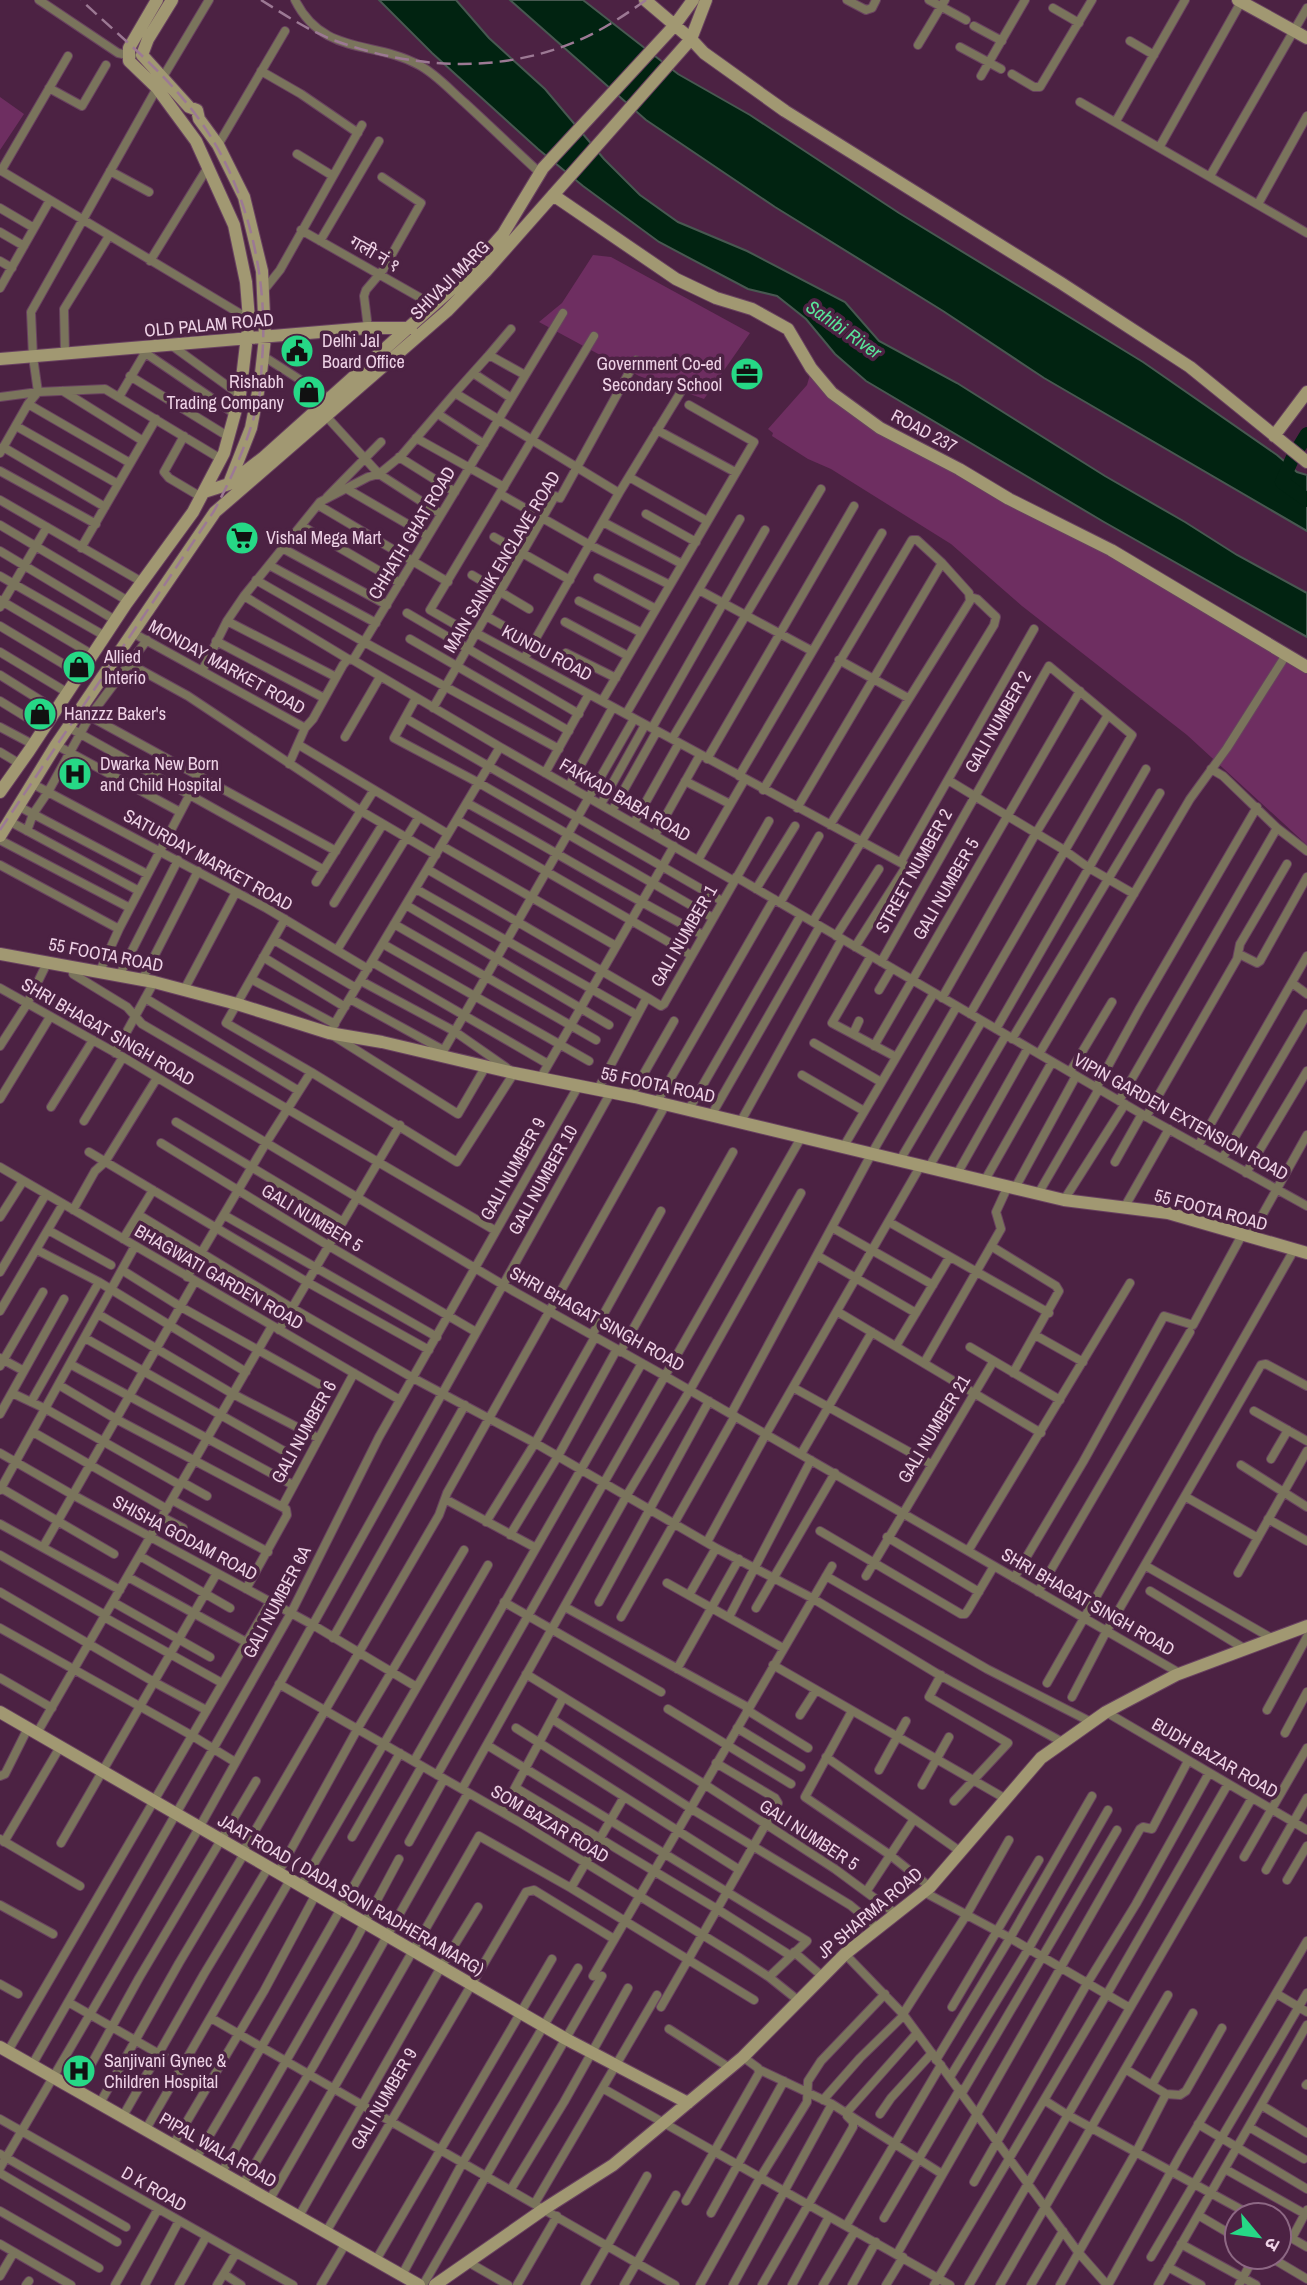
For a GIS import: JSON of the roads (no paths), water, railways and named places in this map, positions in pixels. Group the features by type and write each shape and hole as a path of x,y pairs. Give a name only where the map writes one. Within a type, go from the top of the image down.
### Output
{"street":[{"path":"39,0 118,53 128,57 142,55"},
{"path":"158,0 129,48 129,61 160,82 189,107 197,110 199,119 218,145 244,197 264,290 265,338 251,428 215,512 193,512"},
{"path":"142,55 148,39 172,0"},
{"path":"105,506 2,450 28,404 38,392 33,356 32,312 160,82 209,0"},
{"path":"295,0 302,15 319,31 352,45 399,57 425,68 542,171"},
{"path":"645,0 672,28 785,111 1190,367 1307,462"},
{"name":"SHIVAJI MARG","path":"0,838 56,745 68,727 85,714 117,657 215,512 326,416 414,331 433,305 465,277 503,234 542,171 672,28 693,0"},
{"name":"SHIVAJI MARG","path":"203,494 229,484 414,331 447,311 486,271 689,41 706,0"},
{"path":"846,0 866,10 872,8 876,0"},
{"path":"929,0 943,3 966,20"},
{"path":"981,76 1026,0"},
{"path":"1012,74 1040,87 1092,0"},
{"path":"1116,121 1185,0"},
{"path":"1160,146 1240,1 1307,38"},
{"path":"919,45 943,3"},
{"path":"1053,8 1079,23"},
{"path":"1210,176 1307,8"},
{"path":"974,26 1002,41"},
{"path":"218,145 285,31"},
{"path":"1130,41 1154,55"},
{"path":"960,47 1001,69"},
{"path":"0,792 128,601 193,512 221,458 240,395 249,318 246,282 234,225 196,141 142,55"},
{"path":"68,56 1,174 50,200 249,318"},
{"path":"49,88 82,106 106,65"},
{"path":"261,71 360,129 280,270 264,290"},
{"path":"1080,102 1307,233"},
{"path":"1258,204 1307,116"},
{"path":"320,241 379,141"},
{"path":"297,154 333,176"},
{"path":"150,261 208,167"},
{"path":"110,171 149,192"},
{"path":"368,328 364,296 368,286 379,275 421,204 382,177"},
{"name":"ROAD 237","path":"553,195 676,279 716,298 752,309 788,329 811,368 832,393 880,428 959,469 1009,499 1111,550 1307,667"},
{"path":"0,288 50,200"},
{"path":"0,208 34,228"},
{"name":"गली नं १","path":"301,230 433,305"},
{"path":"0,232 24,246"},
{"path":"65,354 64,309 109,236"},
{"path":"0,261 12,268"},
{"name":"CHHATH GHAT ROAD","path":"289,764 305,728 313,719 336,677 376,624 563,313"},
{"name":"OLD PALAM ROAD","path":"0,359 141,350 368,328 414,331"},
{"path":"321,503 368,477 379,474 399,457 511,329"},
{"path":"321,503 448,582 594,336"},
{"path":"172,345 240,395"},
{"path":"119,397 141,350 235,414"},
{"path":"489,355 525,375"},
{"path":"263,356 330,399"},
{"name":"MAIN SAINIK ENCLAVE ROAD","path":"433,708 555,496 560,498 636,360"},
{"path":"473,373 511,398"},
{"path":"130,376 229,437"},
{"path":"524,659 685,384"},
{"path":"0,397 101,388 221,458"},
{"path":"63,391 143,441"},
{"path":"1275,436 1307,392"},
{"path":"456,393 619,493"},
{"path":"28,404 130,463"},
{"path":"602,701 754,442 689,405"},
{"path":"438,414 484,444"},
{"path":"326,416 379,474 441,514"},
{"path":"81,548 156,419"},
{"path":"16,426 118,484"},
{"path":"657,430 735,472"},
{"path":"184,436 164,472 169,478 203,494"},
{"path":"416,438 469,468 590,545 670,585"},
{"path":"202,671 227,621 256,580 321,503 381,442"},
{"path":"399,457 455,492"},
{"path":"0,471 96,523"},
{"path":"629,477 707,521"},
{"path":"347,489 428,536"},
{"path":"634,824 675,741 821,489"},
{"path":"0,500 142,582"},
{"path":"655,835 685,781 703,757 780,633 854,506"},
{"path":"646,514 696,542"},
{"path":"263,957 442,1053 589,797 630,716 740,519"},
{"path":"603,522 682,564"},
{"path":"0,525 128,601"},
{"path":"302,526 400,583"},
{"path":"47,527 1,603 93,655"},
{"path":"601,804 651,728 765,530"},
{"path":"698,859 812,651 881,533"},
{"path":"494,537 570,580"},
{"path":"712,1114 862,841 995,625 996,617 977,599 970,597 942,563 917,540 912,540 763,790"},
{"path":"284,549 387,605"},
{"path":"0,551 116,620"},
{"path":"797,808 942,563"},
{"path":"269,565 376,624"},
{"path":"472,575 529,609"},
{"path":"0,576 105,636"},
{"path":"597,578 656,609"},
{"path":"256,580 559,749"},
{"name":"KUNDU ROAD","path":"448,582 430,610 901,862"},
{"path":"699,590 812,651"},
{"name":"FAKKAD BABA ROAD","path":"244,596 545,773 756,889 892,968"},
{"path":"830,825 970,597"},
{"path":"579,601 642,633"},
{"path":"407,613 579,714"},
{"path":"486,616 516,633"},
{"path":"227,621 336,677"},
{"path":"565,622 628,656"},
{"path":"0,626 80,674"},
{"path":"855,947 904,870 905,865 901,862 1034,629"},
{"name":"MONDAY MARKET ROAD","path":"133,633 305,728"},
{"path":"410,639 569,731"},
{"path":"27,831 33,814 81,734 85,714 130,665 147,640"},
{"path":"216,640 324,698"},
{"path":"0,652 68,692"},
{"path":"566,653 615,678"},
{"path":"1039,1054 1179,817 1286,655"},
{"path":"117,657 188,696 361,811 436,855"},
{"path":"839,660 908,698"},
{"name":"GALI NUMBER 2","path":"974,795 1049,666 1080,691"},
{"path":"0,676 57,710"},
{"path":"345,737 380,677"},
{"path":"970,1014 1132,735 1080,691"},
{"name":"GALI NUMBER 5","path":"874,1046 1080,691"},
{"path":"545,773 589,694"},
{"path":"416,698 394,738 479,783 713,918"},
{"path":"0,701 44,728"},
{"path":"569,786 613,707"},
{"path":"85,714 336,851"},
{"path":"942,998 1036,833 1108,715"},
{"path":"405,718 722,901"},
{"path":"0,727 34,745"},
{"path":"68,727 324,870"},
{"path":"612,811 651,728"},
{"path":"56,745 180,812"},
{"path":"299,745 449,834"},
{"path":"332,1029 500,747"},
{"path":"0,752 20,764"},
{"path":"996,1029 1146,769"},
{"path":"1212,769 1223,776 1277,828 1307,851"},
{"path":"99,973 159,850 200,775"},
{"path":"948,780 1135,894"},
{"path":"685,781 730,804"},
{"name":"SATURDAY MARKET ROAD","path":"32,783 178,860 337,950 464,1014 548,1064"},
{"path":"316,883 374,790"},
{"path":"707,1542 766,1434 889,1222 1009,1037 1160,793"},
{"name":"STREET NUMBER 2","path":"881,962 974,795"},
{"path":"467,803 557,852 641,903 703,935"},
{"path":"18,806 147,874"},
{"path":"1038,1194 1146,998 1257,807"},
{"path":"337,950 419,817"},
{"path":"457,820 691,955"},
{"path":"9,821 139,891"},
{"name":"GALI NUMBER 1","path":"648,998 661,1006 769,821"},
{"path":"334,903 383,824"},
{"path":"756,889 795,826"},
{"path":"1064,1200 1122,1103 1277,828"},
{"path":"100,2103 439,1515 445,1499 662,1103 777,901 819,836"},
{"path":"0,838 130,908"},
{"path":"442,846 530,899 616,946"},
{"path":"541,1077 674,846"},
{"path":"119,976 178,860"},
{"path":"1115,1163 1239,954 1240,944 1287,864"},
{"path":"0,865 119,929"},
{"path":"427,869 648,998"},
{"path":"741,1121 878,869"},
{"path":"84,1121 145,998 148,981 198,871"},
{"path":"1239,954 1257,963 1260,961 1307,877"},
{"path":"416,889 637,1015"},
{"path":"184,990 236,892"},
{"path":"406,905 609,1025"},
{"path":"689,1109 801,915"},
{"path":"274,940 454,1031 514,1073 457,1162 312,1072 226,1023 285,919"},
{"path":"394,924 596,1040"},
{"path":"383,944 589,1061"},
{"name":"55 FOOTA ROAD","path":"0,954 148,981 514,1073 712,1114 1064,1200 1168,1213 1300,1252"},
{"path":"870,956 832,1023 896,1057"},
{"path":"1199,1146 1307,956"},
{"path":"0,1046 27,1003 48,961"},
{"path":"73,967 73,974 124,1006 142,1024 496,1231"},
{"path":"879,990 892,968"},
{"name":"VIPIN GARDEN EXTENSION ROAD","path":"892,968 1122,1103 1307,1206"},
{"path":"251,979 332,1029 458,1114 486,1066"},
{"path":"1292,983 1307,994"},
{"name":"SHRI BHAGAT SINGH ROAD","path":"0,988 119,1055 548,1311 835,1473 1181,1674"},
{"path":"844,1146 933,993"},
{"path":"145,998 299,1091"},
{"name":"GALI NUMBER 10","path":"502,1284 604,1091 637,1015 648,998"},
{"path":"924,1363 1001,1229 996,1212 1112,1002"},
{"path":"621,1617 733,1415 872,1153 957,1006"},
{"path":"1222,1159 1307,1014"},
{"path":"0,1099 50,1017"},
{"path":"631,1096 674,1021"},
{"path":"853,1034 859,1021"},
{"path":"900,1160 982,1021"},
{"path":"51,1107 93,1040"},
{"path":"814,1043 881,1082"},
{"path":"957,1174 1028,1048"},
{"path":"985,1180 1052,1062"},
{"path":"1246,1172 1307,1071"},
{"path":"43,1547 181,1307 201,1254 266,1143 312,1072"},
{"path":"802,1075 864,1111"},
{"path":"73,1210 95,1171 105,1162 157,1078"},
{"name":"GALI NUMBER 9","path":"475,1268 579,1085"},
{"path":"176,1122 343,1222"},
{"path":"0,1776 5,1774 33,1731 52,1708 258,1351 292,1308 400,1125"},
{"path":"1124,1208 1169,1129"},
{"path":"409,1842 527,1615 803,1136"},
{"path":"1014,1578 1083,1462 1164,1316 1193,1325 1307,1136"},
{"name":"GALI NUMBER 5","path":"161,1143 238,1192 476,1332"},
{"path":"89,1152 307,1282 429,1350"},
{"path":"510,1535 733,1152"},
{"name":"BHAGWATI GARDEN ROAD","path":"0,1167 400,1400"},
{"path":"0,1217 23,1181"},
{"path":"123,1239 153,1190"},
{"path":"243,2184 387,1936 526,1674 801,1192"},
{"path":"0,1272 46,1194"},
{"path":"0,1311 63,1204"},
{"path":"486,1522 535,1443 661,1211"},
{"path":"139,1215 413,1378 535,1443 716,1548 813,1598 941,1675 1064,1743"},
{"path":"224,1215 437,1337"},
{"path":"889,1222 1049,1313"},
{"path":"833,1228 933,1285"},
{"path":"48,1230 111,1265"},
{"path":"114,1554 0,1489 135,1246"},
{"path":"991,1246 1058,1288 1058,1296 1013,1373"},
{"path":"37,1250 99,1282 246,1372"},
{"path":"1047,1683 1300,1252"},
{"path":"818,1256 916,1312"},
{"path":"896,1346 949,1258"},
{"path":"400,1400 475,1268"},
{"path":"122,1270 181,1307 326,1388"},
{"path":"31,1402 99,1282"},
{"path":"968,1551 1130,1283"},
{"path":"117,2242 0,2170 3,2156 21,2131 199,1828 502,1284"},
{"path":"24,1371 1,1361 43,1292"},
{"path":"0,1414 64,1299"},
{"path":"838,1312 1041,1433"},
{"path":"98,1314 233,1394 318,1438"},
{"path":"801,1454 872,1332"},
{"path":"1038,1592 1190,1332"},
{"path":"1035,1335 1083,1363"},
{"path":"85,1338 284,1451"},
{"path":"970,1347 1060,1400"},
{"name":"GALI NUMBER 21","path":"866,1576 993,1362"},
{"path":"196,2158 263,2048 341,1909 504,1602 642,1363"},
{"path":"71,1364 293,1485"},
{"path":"1072,1697 1106,1632 1261,1365 1266,1364 1307,1386"},
{"name":"GALI NUMBER 6","path":"268,1552 288,1516 283,1505 354,1373"},
{"path":"59,1385 194,1461 283,1505"},
{"path":"794,1388 931,1464"},
{"path":"12,1393 207,1496"},
{"name":"GALI NUMBER 6A","path":"32,2065 291,1613 400,1400"},
{"path":"599,1602 709,1401"},
{"path":"333,1638 465,1405"},
{"path":"1254,1411 1307,1441"},
{"path":"1272,1459 1288,1430"},
{"path":"33,1432 90,1464 165,1513 183,1528"},
{"path":"1238,1573 1307,1452"},
{"name":"SHISHA GODAM ROAD","path":"0,1453 313,1625 415,1686"},
{"path":"729,1617 811,1460"},
{"path":"1241,1465 1307,1507"},
{"path":"756,1608 835,1473"},
{"path":"1186,1497 1258,1538"},
{"path":"445,1499 536,1548"},
{"path":"172,1500 268,1552 246,1589"},
{"path":"1268,1519 1307,1541"},
{"path":"0,1524 120,1590"},
{"path":"820,1531 961,1614 968,1610 994,1566"},
{"path":"887,1538 978,1592"},
{"path":"689,1595 716,1548"},
{"path":"123,2116 464,1550"},
{"path":"0,1555 222,1684"},
{"path":"140,1556 230,1608"},
{"path":"677,1669 739,1559"},
{"path":"146,2129 488,1564"},
{"path":"593,1976 832,1566"},
{"path":"1146,1566 1273,1639"},
{"path":"61,1843 217,1573"},
{"path":"826,1576 987,1669 1093,1723"},
{"path":"128,1577 246,1642"},
{"path":"667,1583 783,1648"},
{"path":"1150,1591 1245,1649"},
{"path":"0,1592 206,1710"},
{"path":"113,1602 210,1657"},
{"path":"4,2049 154,1802 270,1602"},
{"path":"504,1602 661,1692"},
{"path":"565,1606 748,1709 808,1748"},
{"name":"JP SHARMA ROAD","path":"435,2285 540,2206 613,2165 743,2057 845,1954 927,1890 1041,1758 1107,1712 1181,1674 1307,1626"},
{"path":"0,1628 235,1762"},
{"path":"1267,1710 1307,1637"},
{"path":"774,1665 1006,1799"},
{"name":"GALI NUMBER 5","path":"526,1674 704,1784 896,1914"},
{"path":"941,1675 929,1697 1008,1743 954,1801"},
{"path":"0,1678 52,1708"},
{"name":"SOM BAZAR ROAD","path":"279,1684 502,1812 769,1977 799,2001"},
{"path":"800,1715 816,1689"},
{"path":"1285,1733 1307,1692"},
{"path":"502,1812 563,1699"},
{"path":"667,1709 791,1784"},
{"path":"852,1711 805,1797 890,1855 927,1890 1130,2008"},
{"name":"JAAT ROAD ( DADA SONI RADHERA MARG)","path":"0,1712 566,2039 688,2103"},
{"name":"BUDH BAZAR ROAD","path":"1107,1712 1307,1830"},
{"path":"552,1719 690,1808 850,1905 878,1928"},
{"path":"879,1770 906,1720"},
{"path":"516,1728 738,1869"},
{"path":"737,1728 802,1767"},
{"path":"922,1785 949,1737"},
{"path":"487,1745 728,1890 807,1941 769,1977"},
{"path":"60,1747 2,1840 80,1886"},
{"path":"1244,1857 1307,1748"},
{"path":"352,1837 400,1753"},
{"path":"826,1758 961,1852"},
{"path":"886,2285 942,2174 1060,1966 1140,1829 1152,1829 1188,1760"},
{"path":"660,2007 776,1806 775,1798 716,1763"},
{"path":"974,2182 1209,1773"},
{"path":"77,2091 112,2026 256,1781"},
{"path":"936,2281 1228,1784"},
{"path":"516,1788 792,1954 822,1976"},
{"path":"846,2226 893,2145 936,2059 1092,1796"},
{"path":"571,1888 624,1797"},
{"path":"969,2285 1252,1798"},
{"path":"1266,1870 1307,1798"},
{"path":"950,2077 1029,1948 1108,1810"},
{"path":"866,1892 914,1819"},
{"path":"884,2218 1117,1830"},
{"path":"270,2199 479,1836 571,1888 754,2000"},
{"path":"823,2100 860,2058 904,2015 1009,1840"},
{"path":"1287,1880 1307,1846"},
{"path":"222,2172 398,1859"},
{"path":"952,2007 1039,1860"},
{"name":"GALI NUMBER 9","path":"326,2232 526,1892 534,1891 614,1939"},
{"path":"173,2145 239,2034 316,1894"},
{"path":"0,1905 53,1934"},
{"path":"299,2216 478,1907"},
{"path":"845,1954 904,2015 1103,2283 1307,1941"},
{"path":"376,2260 552,1959"},
{"path":"401,2275 463,2162 578,1968"},
{"path":"421,2285 602,1976"},
{"path":"0,1984 18,1994"},
{"path":"511,2189 628,1988"},
{"path":"1151,2257 1303,2009 1307,1993"},
{"path":"700,2285 760,2178 807,2102 808,2081 821,2061 885,1994"},
{"path":"1277,1994 1303,2009"},
{"path":"540,2206 657,1995"},
{"path":"1000,2285 1168,1995"},
{"path":"68,2002 182,2067"},
{"path":"1152,2085 1193,2013"},
{"path":"211,2018 637,2262 663,2282 676,2285"},
{"path":"1158,2285 1307,2025"},
{"path":"1126,2070 1166,2094 1180,2095 1186,2091 1222,2028"},
{"path":"669,2029 730,2068"},
{"path":"846,2114 917,2033"},
{"name":"PIPAL WALA ROAD","path":"4,2049 421,2285"},
{"path":"743,2057 760,2070 832,2104 942,2174"},
{"path":"880,2114 891,2098 936,2059"},
{"path":"687,2201 760,2070"},
{"path":"711,2213 784,2081"},
{"path":"604,2089 900,2255 936,2281 950,2285"},
{"path":"1060,2285 1166,2094"},
{"path":"1044,2100 1066,2115 1227,2201"},
{"path":"733,2285 832,2104"},
{"path":"1261,2105 1307,2133"},
{"path":"762,2285 853,2127 854,2124 846,2114"},
{"name":"D K ROAD","path":"0,2119 293,2285"},
{"path":"1198,2124 1307,2189"},
{"path":"1249,2127 1304,2159"},
{"path":"3,2156 126,2227"},
{"path":"1225,2169 1306,2212 1293,2236"},
{"path":"585,2285 647,2176"},
{"path":"624,2285 676,2195"},
{"path":"115,2285 158,2209"},
{"path":"0,2211 99,2268"},
{"path":"1198,2215 1223,2230"},
{"path":"517,2285 557,2217"},
{"path":"792,2285 829,2217"},
{"path":"145,2285 180,2221"},
{"path":"823,2285 855,2231"},
{"path":"1031,2285 1063,2231"},
{"path":"179,2285 206,2237"},
{"path":"852,2285 876,2242"},
{"path":"321,2285 346,2243"},
{"path":"0,2244 71,2285"},
{"path":"1181,2244 1241,2281 1256,2285"},
{"path":"0,2276 14,2252"},
{"path":"217,2285 236,2253"},
{"path":"468,2262 508,2285"},
{"path":"1168,2267 1200,2285"},
{"path":"224,2274 241,2285"}],"water":[{"name":"Sahibi River","path":"379,0 456,0 489,38 545,89 604,159 640,195 678,222 747,251 845,302 879,341 957,383 1105,476 1237,555 1307,593 1307,637 1104,522 866,381 835,354 806,319 777,296 748,289 659,242 538,149 432,53"},
{"path":"510,0 583,0 678,74 750,115 899,213 1143,362 1277,455 1297,472 1307,475 1307,531 1044,378 943,311 775,207 646,120"}],"waterway":[{"path":"1307,434 1282,482 1307,500"}],"railway":[{"path":"0,830 214,511 246,442 260,389 263,330 258,267 243,205 231,176 201,122 174,88 81,0"},
{"path":"261,0 307,28 336,41 395,57 456,64 518,59 548,52 595,32 646,0"}],"place":[{"name":"Delhi Jal Board Office","path":"297,351"},
{"name":"Government Co-ed Secondary School","path":"747,374"},
{"name":"Rishabh Trading Company","path":"309,392"},
{"name":"Vishal Mega Mart","path":"242,538"},
{"name":"Allied Interio","path":"79,667"},
{"name":"Hanzzz Baker's","path":"40,714"},
{"name":"Dwarka New Born and Child Hospital","path":"75,774"},
{"name":"Sanjivani Gynec & Children Hospital","path":"79,2071"}]}
